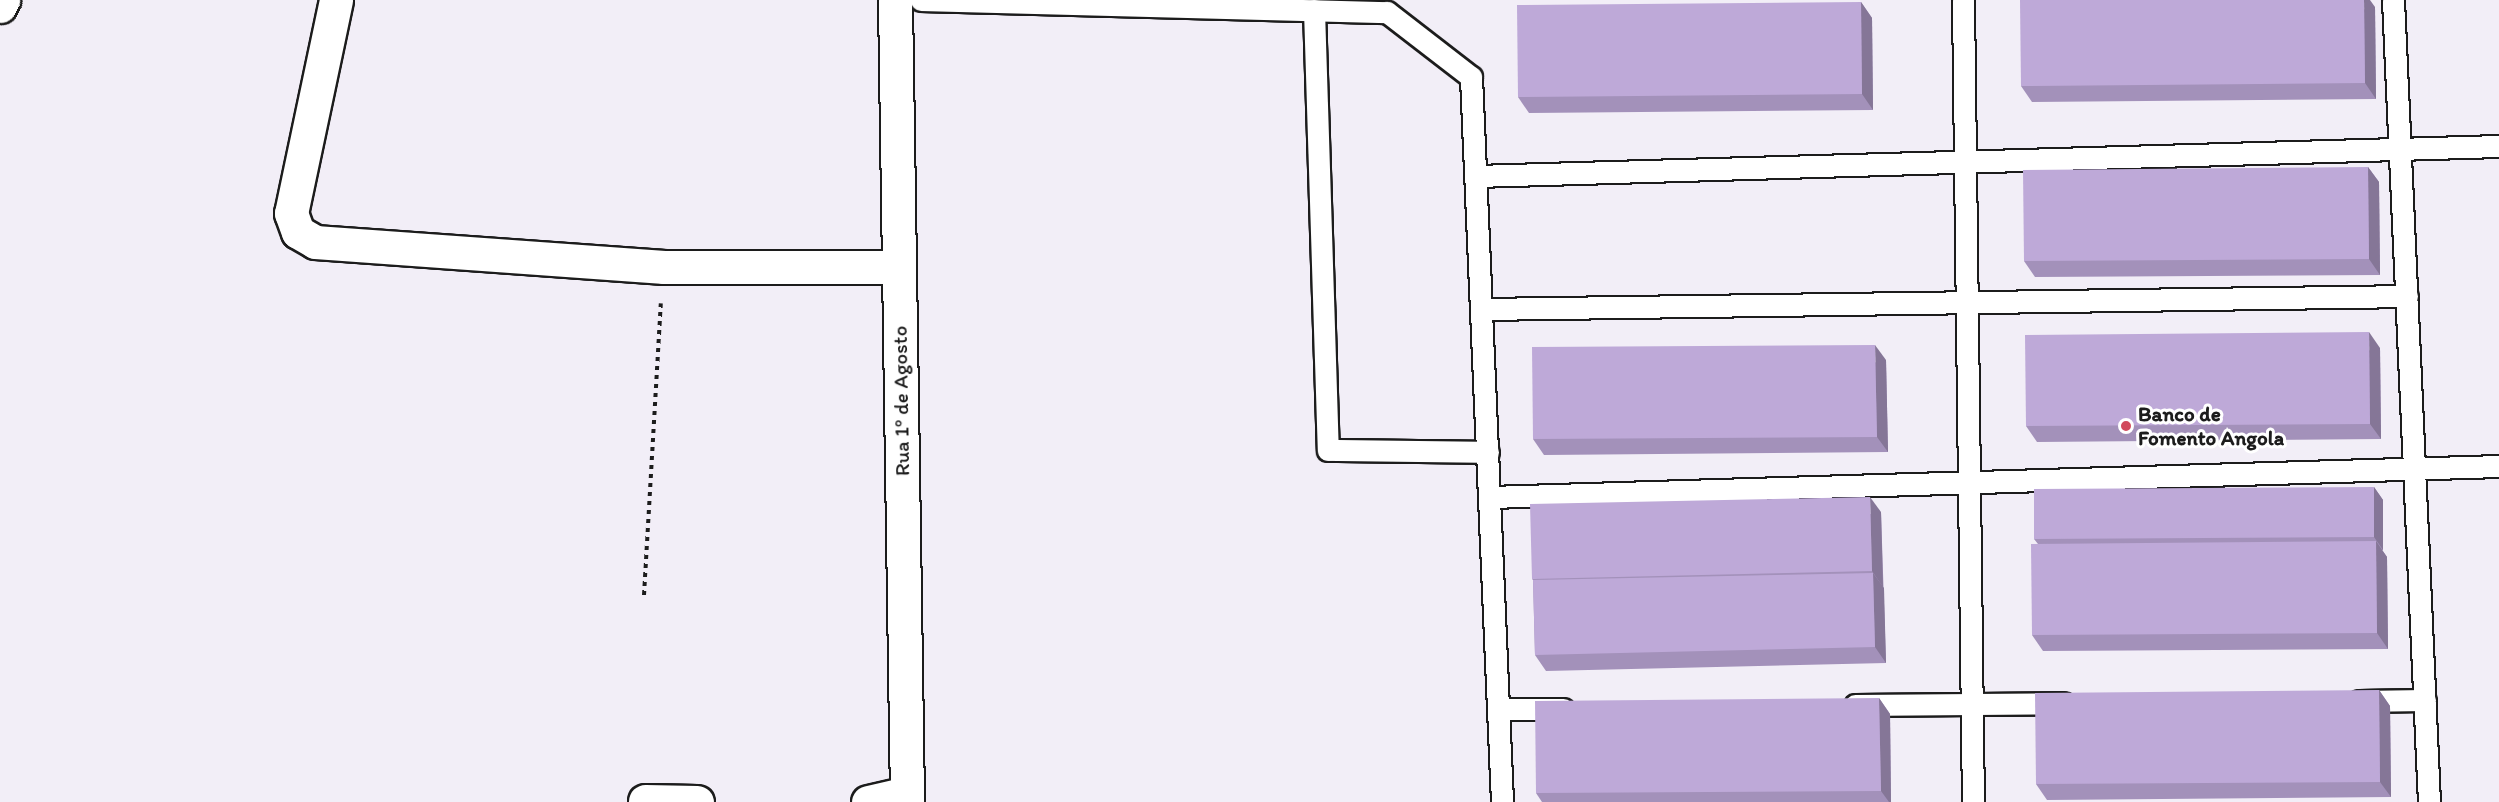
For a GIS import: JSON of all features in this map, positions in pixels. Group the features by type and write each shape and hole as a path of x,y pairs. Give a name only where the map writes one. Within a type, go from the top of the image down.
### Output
{"street":[{"path":"0,6 3,0"},
{"path":"336,0 293,201 298,232 315,242 664,267 899,267"},
{"name":"Rua 1º de Agosto","path":"895,0 907,798"},
{"path":"868,802 907,798"},
{"path":"645,801 698,802"}],"lane":[{"path":"921,0 1387,12 1471,77 1502,802"},
{"path":"1963,0 1973,802"},
{"path":"2393,0 2429,802"},
{"path":"1314,10 1328,450 1488,452"},
{"path":"1476,176 2499,146"},
{"path":"1481,309 2407,296"},
{"path":"1490,496 2499,466"},
{"path":"2341,701 2425,700"},
{"path":"1830,705 2091,703"},
{"path":"1498,709 1581,708"}],"path":[{"path":"644,595 664,267"}],"building":[{"path":"2020,0 2364,0 2365,83 2021,86"},
{"path":"1861,2 1862,94 1518,97 1517,5"},
{"path":"2368,167 2369,259 2024,261 2023,170"},
{"path":"2369,332 2370,424 2026,426 2025,335"},
{"path":"1875,345 1877,437 1533,439 1532,347"},
{"path":"2374,487 2374,537 2034,539 2034,489"},
{"path":"1870,497 1872,571 1532,579 1530,504"},
{"path":"2376,541 2377,633 2032,635 2031,544"},
{"path":"1873,573 1875,647 1535,655 1533,580"},
{"path":"2379,690 2380,782 2036,784 2035,693"},
{"path":"1879,698 1881,791 1536,793 1535,701"}],"place":[{"name":"Banco de Fomento Angola","path":"2126,426"}]}
